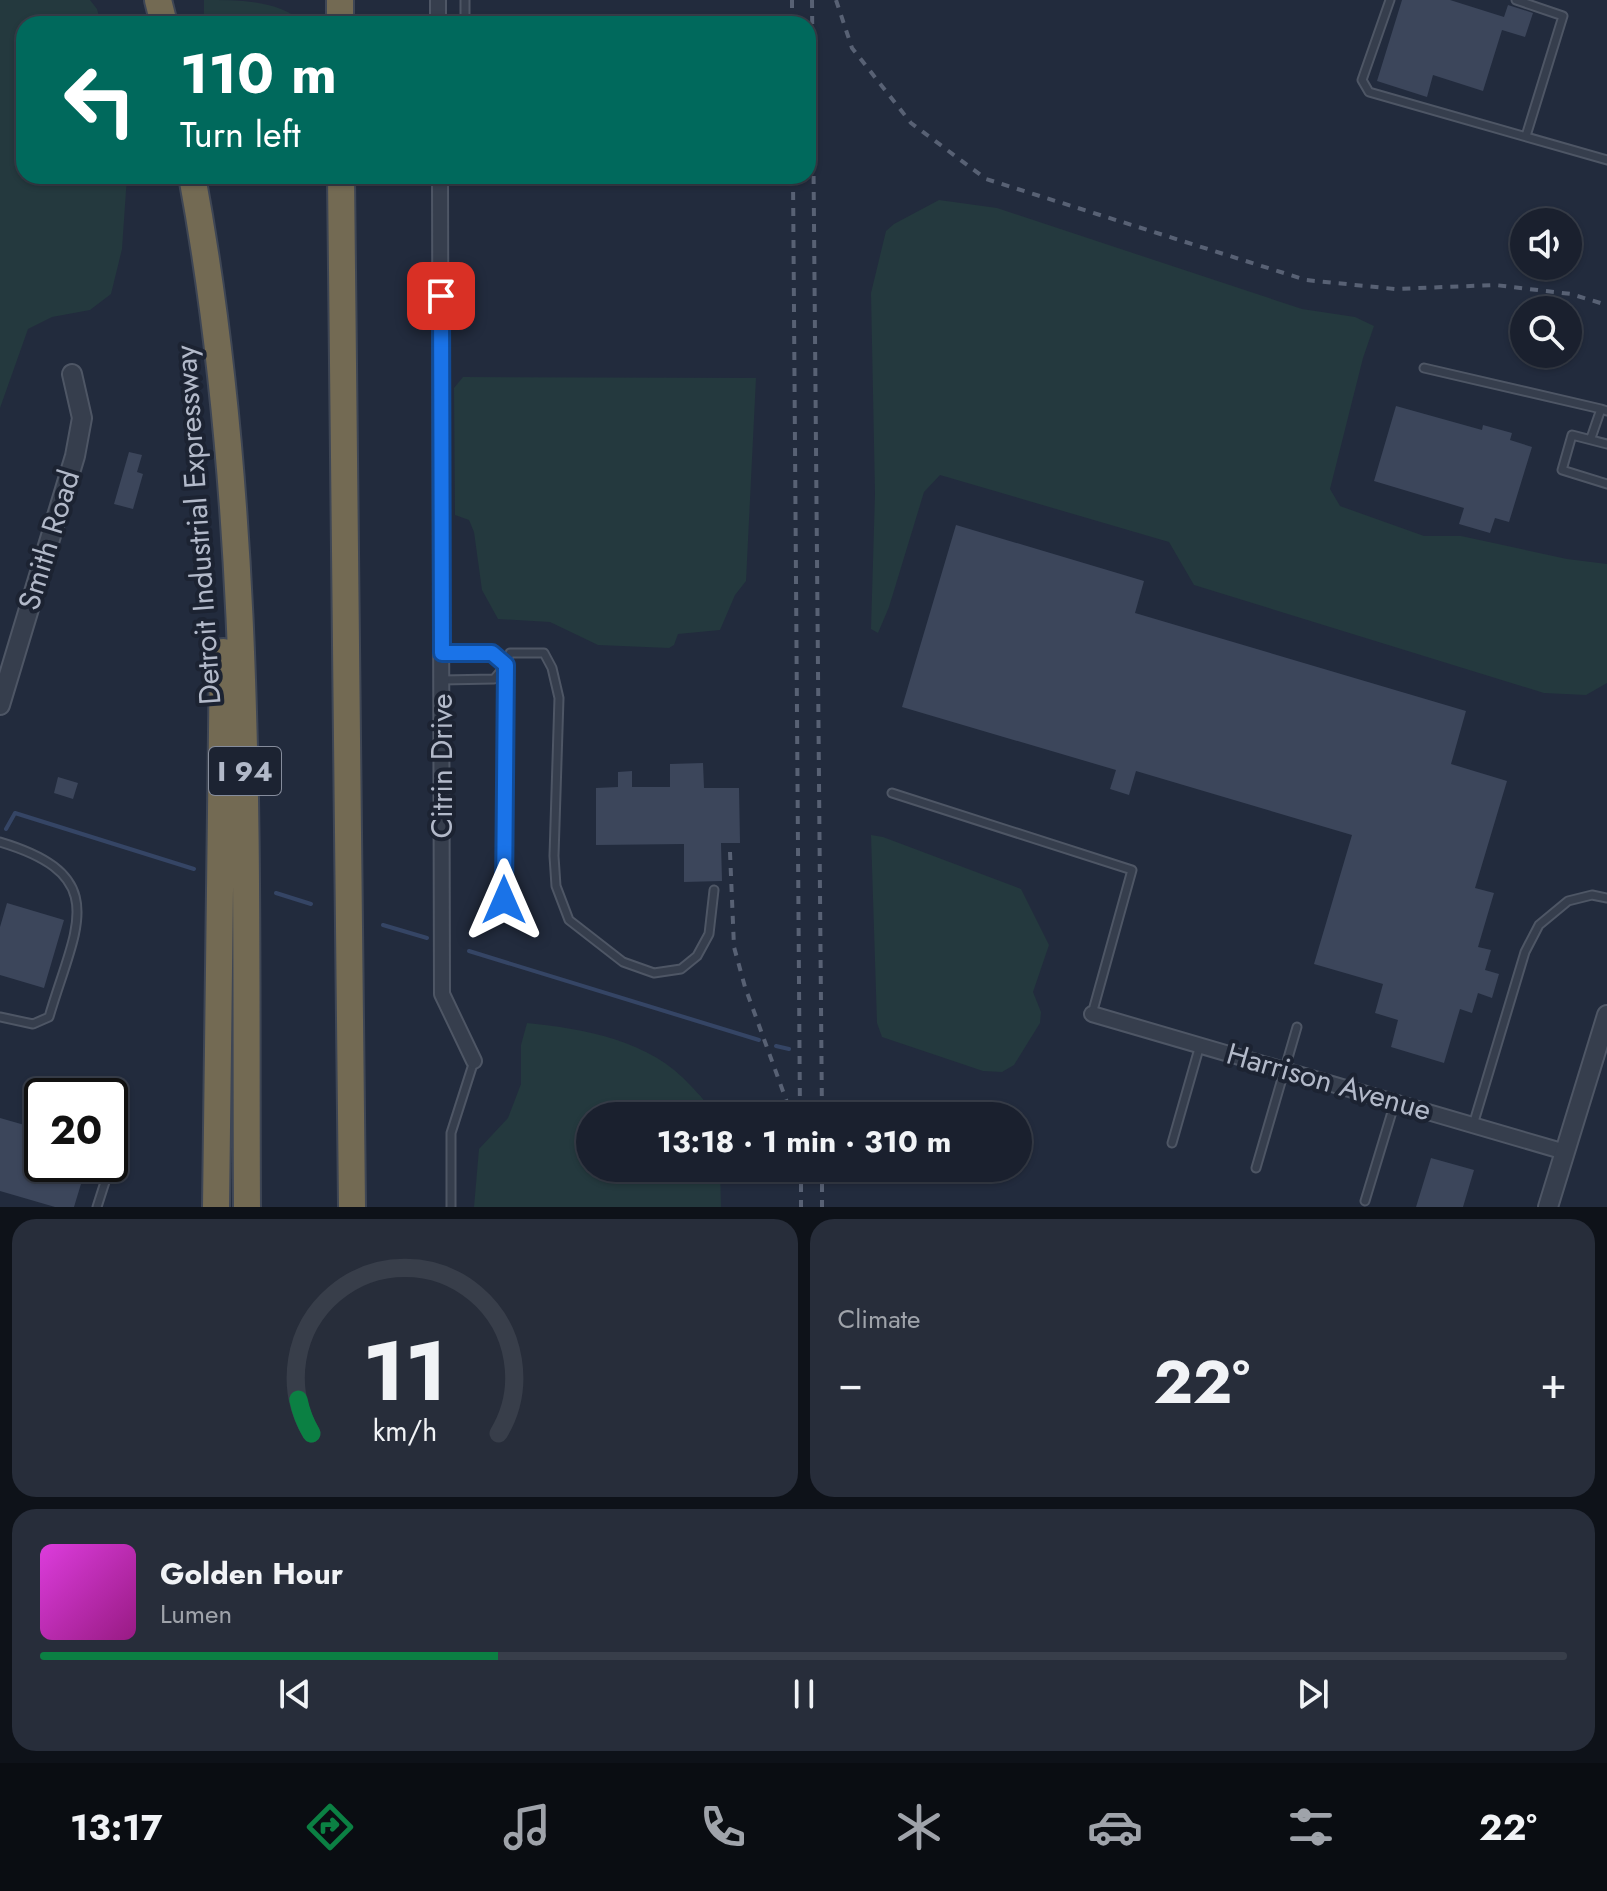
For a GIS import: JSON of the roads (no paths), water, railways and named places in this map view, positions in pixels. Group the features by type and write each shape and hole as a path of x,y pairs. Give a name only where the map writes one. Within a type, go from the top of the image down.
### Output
{"highway":[{"name":"Detroit Industrial Expressway","path":"193,184 217,336 238,573 246,798 247,1207"},
{"path":"341,184 352,1207"},
{"path":"216,1207 224,704 217,336"}],"street":[{"name":"Citrin Drive","path":"440,184 442,994 474,1061"},
{"name":"Smith Road","path":"0,705 75,456 82,418 72,374"},
{"name":"Harrison Avenue","path":"1092,1014 1565,1152"},
{"path":"1548,1207 1607,1015"}],"lane":[{"path":"1390,0 1362,80 1369,92 1607,160"},
{"path":"1516,0 1563,16 1526,136"},
{"path":"1424,368 1604,410 1591,438"},
{"path":"1607,444 1572,435 1562,470 1607,484"},
{"path":"442,653 492,653 506,665"},
{"path":"504,900 506,665 510,653 544,653 552,668 559,698 556,886 569,920 623,962 654,973 681,969 697,956 709,934 714,890"},
{"path":"442,680 494,679 506,665"},
{"path":"892,793 1132,870 1092,1014"},
{"path":"0,842 32,851 63,871 77,893 78,919 49,1017 33,1024 0,1017"},
{"path":"1473,1125 1525,952 1539,925 1568,901 1592,895 1607,898"},
{"path":"1256,1168 1297,1027"},
{"path":"1172,1143 1201,1045"},
{"path":"451,1207 451,1133 474,1061"},
{"path":"1365,1201 1395,1102"},
{"path":"97,1207 105,1182"}],"waterway":[{"path":"6,829 15,813 194,869"},
{"path":"276,893 311,904"},
{"path":"383,925 427,938"},
{"path":"469,951 759,1040"},
{"path":"776,1046 789,1049"}],"railway":[{"path":"792,0 792,16"},
{"path":"812,0 812,16"},
{"path":"836,0 852,48 911,123 986,179 1306,280 1395,289 1495,285 1571,294 1607,305"},
{"path":"793,184 800,1102"},
{"path":"814,184 822,1102"},
{"path":"730,852 734,947 745,987 787,1102"},
{"path":"801,1182 801,1207"},
{"path":"822,1182 822,1207"}]}
